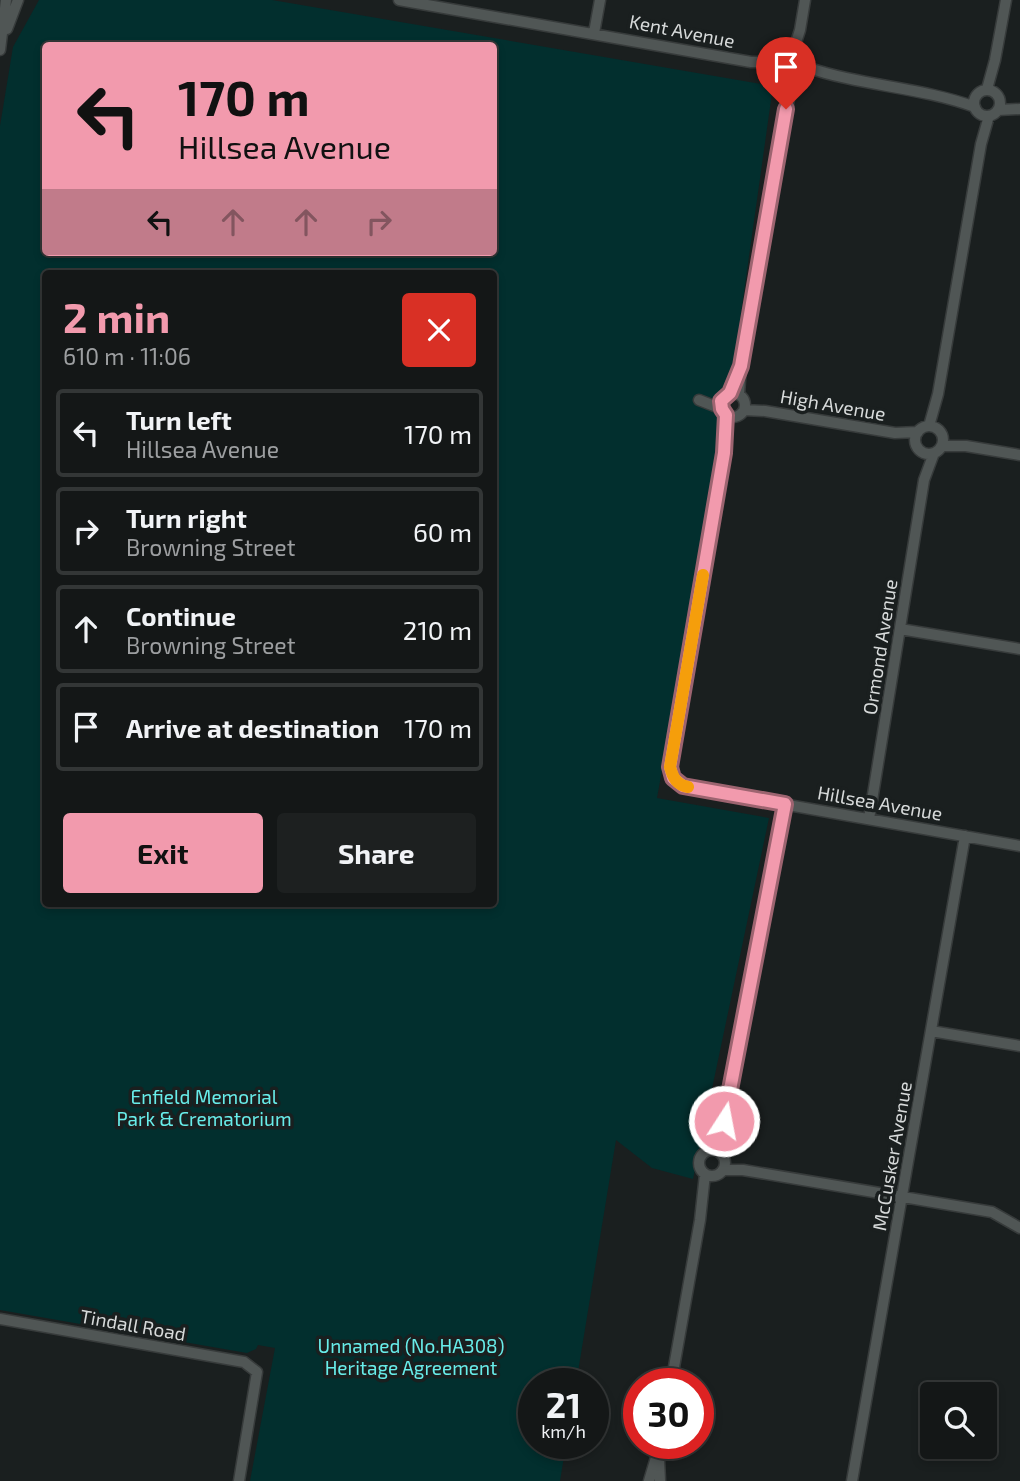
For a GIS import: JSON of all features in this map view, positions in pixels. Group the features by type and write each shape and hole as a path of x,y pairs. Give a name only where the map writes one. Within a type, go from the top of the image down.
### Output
{"street":[{"path":"1,47 6,0"},
{"path":"1,47 18,0"},
{"name":"Kent Avenue","path":"399,0 751,62 784,74"},
{"path":"594,33 600,0"},
{"path":"801,64 800,30 805,0"},
{"path":"801,64 829,75 944,96 976,105 989,116 995,98 995,60 1006,0"},
{"path":"784,74 801,64"},
{"path":"784,74 801,64"},
{"path":"724,453 736,402 786,109 784,74"},
{"path":"976,105 995,98 1020,108"},
{"name":"Ormond Avenue","path":"976,105 981,144"},
{"name":"Ormond Avenue","path":"869,819 938,394 981,144 989,116"},
{"path":"724,412 699,400 736,402"},
{"path":"724,412 736,402"},
{"path":"724,412 736,402"},
{"name":"High Avenue","path":"736,402 765,411 1020,455"},
{"path":"724,412 724,453"},
{"name":"High Avenue","path":"895,433 918,432 932,441"},
{"name":"Hillsea Avenue","path":"724,453 670,767 673,778 683,786 692,788 1020,846"},
{"path":"900,629 1020,649"},
{"path":"674,1368 708,1175 720,1159 724,1121 785,804"},
{"name":"McCusker Avenue","path":"852,1481 965,836"},
{"path":"932,1031 1020,1046"},
{"path":"708,1175 700,1168 700,1158 720,1159 743,1170 992,1212 1020,1228"},
{"name":"Tindall Road","path":"0,1319 244,1362 257,1373 239,1481"},
{"path":"649,1481 656,1459"},
{"path":"660,1459 660,1481"}],"green space":[{"name":"Enfield Memorial Park & Crematorium","path":"39,0 272,0 773,86 732,377 717,407 722,439 657,798 769,818 693,1179 652,1168 616,1140 579,1368 518,1368 518,1459 564,1459 560,1481 250,1481 275,1348 258,1345 247,1353 0,1310 0,126 13,47"}],"slow traffic":[{"path":"688,787 673,778 670,767 703,575"}],"route":[{"path":"724,1121 785,804 683,786 673,778 670,767 724,453 726,415 721,401 730,393 741,366 786,109"}],"park label":[{"name":"Unnamed (No.HA308) Heritage Agreement","path":"411,1357"}]}
